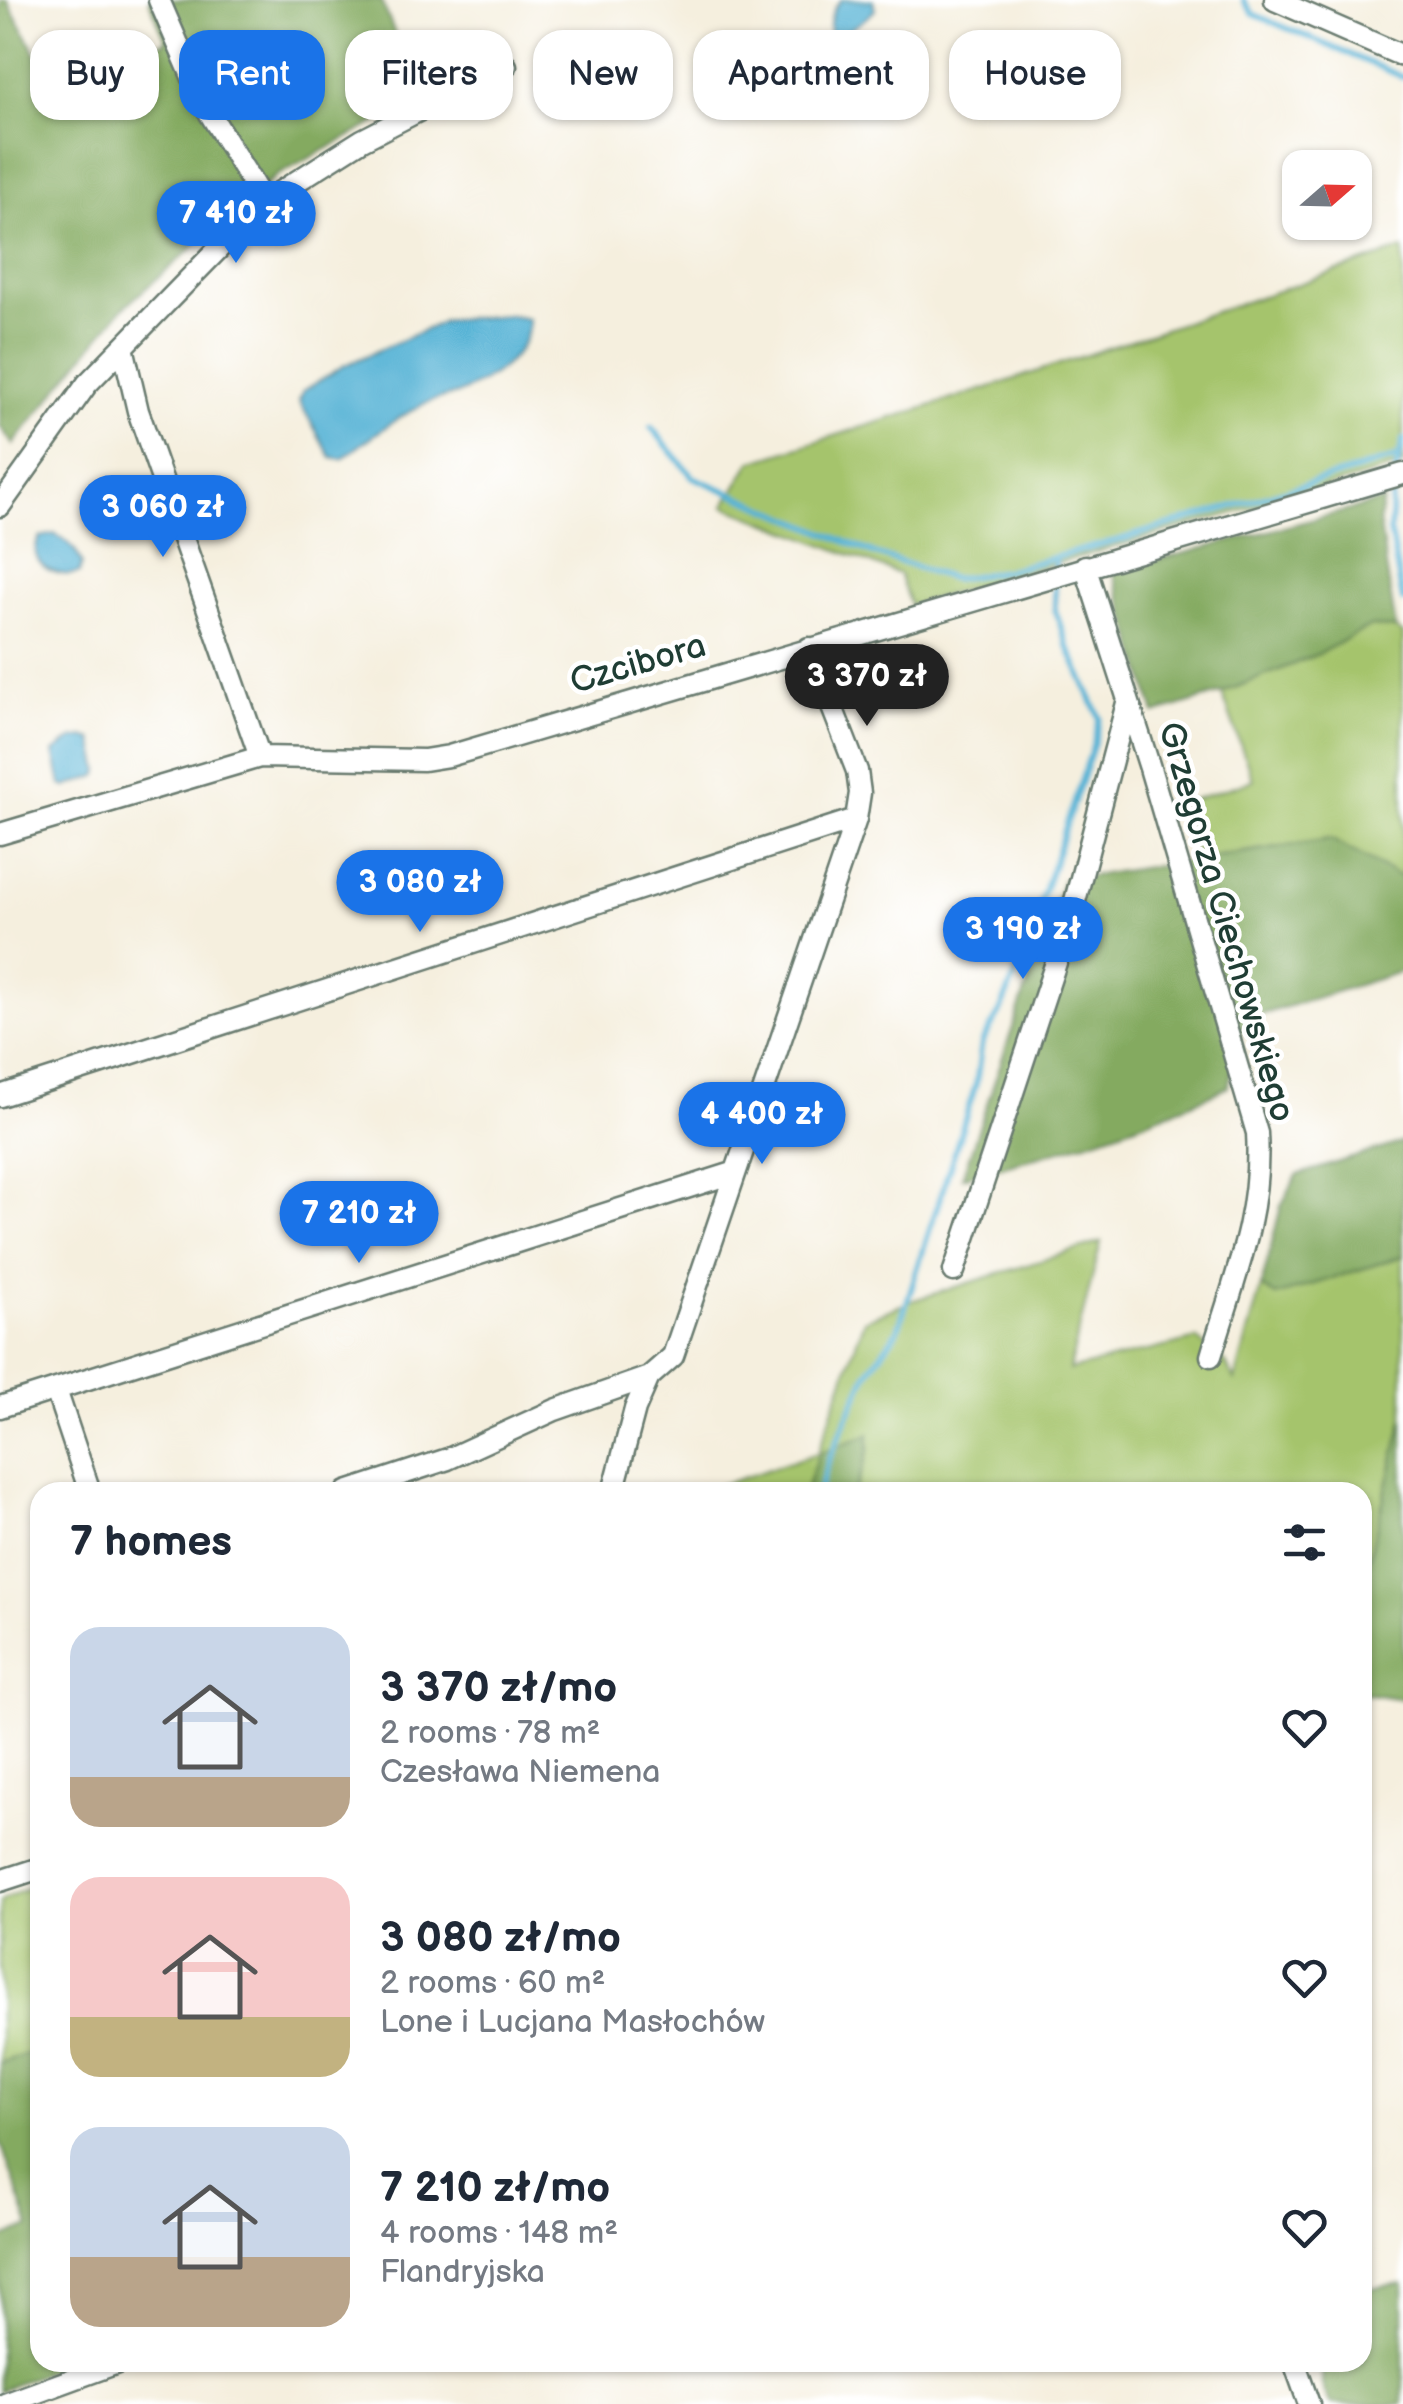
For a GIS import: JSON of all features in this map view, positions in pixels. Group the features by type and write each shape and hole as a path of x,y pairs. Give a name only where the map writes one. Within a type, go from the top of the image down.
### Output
{"street":[{"path":"159,0 204,104 264,202"},
{"path":"1275,0 1403,56"},
{"path":"0,506 71,404 264,202 401,120"},
{"path":"123,347 138,411 260,757"},
{"name":"Czcibora","path":"0,834 260,757 424,760 449,756 1403,474"},
{"name":"Grzegorza Ciechowskiego","path":"1085,566 1150,768 1257,1133 1260,1171 1254,1219 1211,1356"},
{"path":"377,1482 448,1459 555,1410 649,1377 673,1356 856,819 860,792 857,772 809,648"},
{"path":"954,1271 1070,920 1127,702"},
{"path":"0,1096 856,819"},
{"path":"0,1407 733,1173"},
{"path":"616,1482 635,1409 649,1377"},
{"path":"56,1390 87,1482"},
{"path":"0,1881 30,1871"},
{"path":"5,2404 93,2372"},
{"path":"1298,2372 1309,2404"}],"green space":[{"path":"0,0 7,0 30,42 30,120 159,120 159,44 166,41 149,0 381,0 394,30 345,30 345,120 381,120 276,176 122,309 13,445 0,426"},
{"path":"1403,249 1403,465 910,605 899,574 724,506 751,462 994,386"},
{"path":"1383,501 1379,520 1396,629 1371,626 1318,654 1222,693 1155,714 1113,572"},
{"path":"1371,626 1396,629 1403,634 1403,879 1330,839 1198,859 1182,803 1253,780 1222,693 1318,654"},
{"path":"1330,839 1403,878 1403,971 1244,1020 1228,1087 1097,1138 962,1177 1063,880"},
{"path":"1403,1142 1403,1256 1276,1296 1261,1287 1281,1206 1297,1175"},
{"path":"1101,1242 1069,1370 1197,1339 1226,1364 1235,1380 1261,1287 1276,1296 1403,1256 1403,1420 1372,1546 1372,1482 858,1482 869,1449 819,1453 809,1482 730,1482 818,1453 864,1320 914,1300"},
{"path":"1403,1420 1403,1699 1372,1694 1372,1546"},
{"path":"869,1434 869,1449 858,1482 809,1482 819,1453"},
{"path":"30,1887 30,2053 0,2063 0,1901"},
{"path":"30,2053 30,2227 0,2141 0,2063"},
{"path":"30,2227 30,2372 46,2372 0,2391 0,2239"},
{"path":"1403,2283 1403,2404 1330,2404 1322,2386 1322,2372 1372,2372 1372,2288"}],"water":[{"path":"841,0 873,0 875,10 850,30 830,30 833,12"},
{"path":"508,315 529,319 522,345 505,366 469,389 410,412 342,459 331,457 299,401 303,391 343,366 447,320"},
{"path":"54,534 77,554 82,564 79,573 61,574 39,562 36,547 40,537"},
{"path":"72,739 93,740 100,771 97,776 66,787 61,785 54,752"}],"waterway":[{"path":"1243,0 1253,14 1403,77"},
{"path":"651,427 693,477 875,554 953,579 1005,571 1119,540 1399,457"},
{"path":"1396,471 1403,440"},
{"path":"1393,484 1390,532 1403,601"},
{"path":"822,1482 867,1374 898,1330 976,1084 982,1042 1017,971 1094,743 1100,718 1055,610 1055,557"}]}
